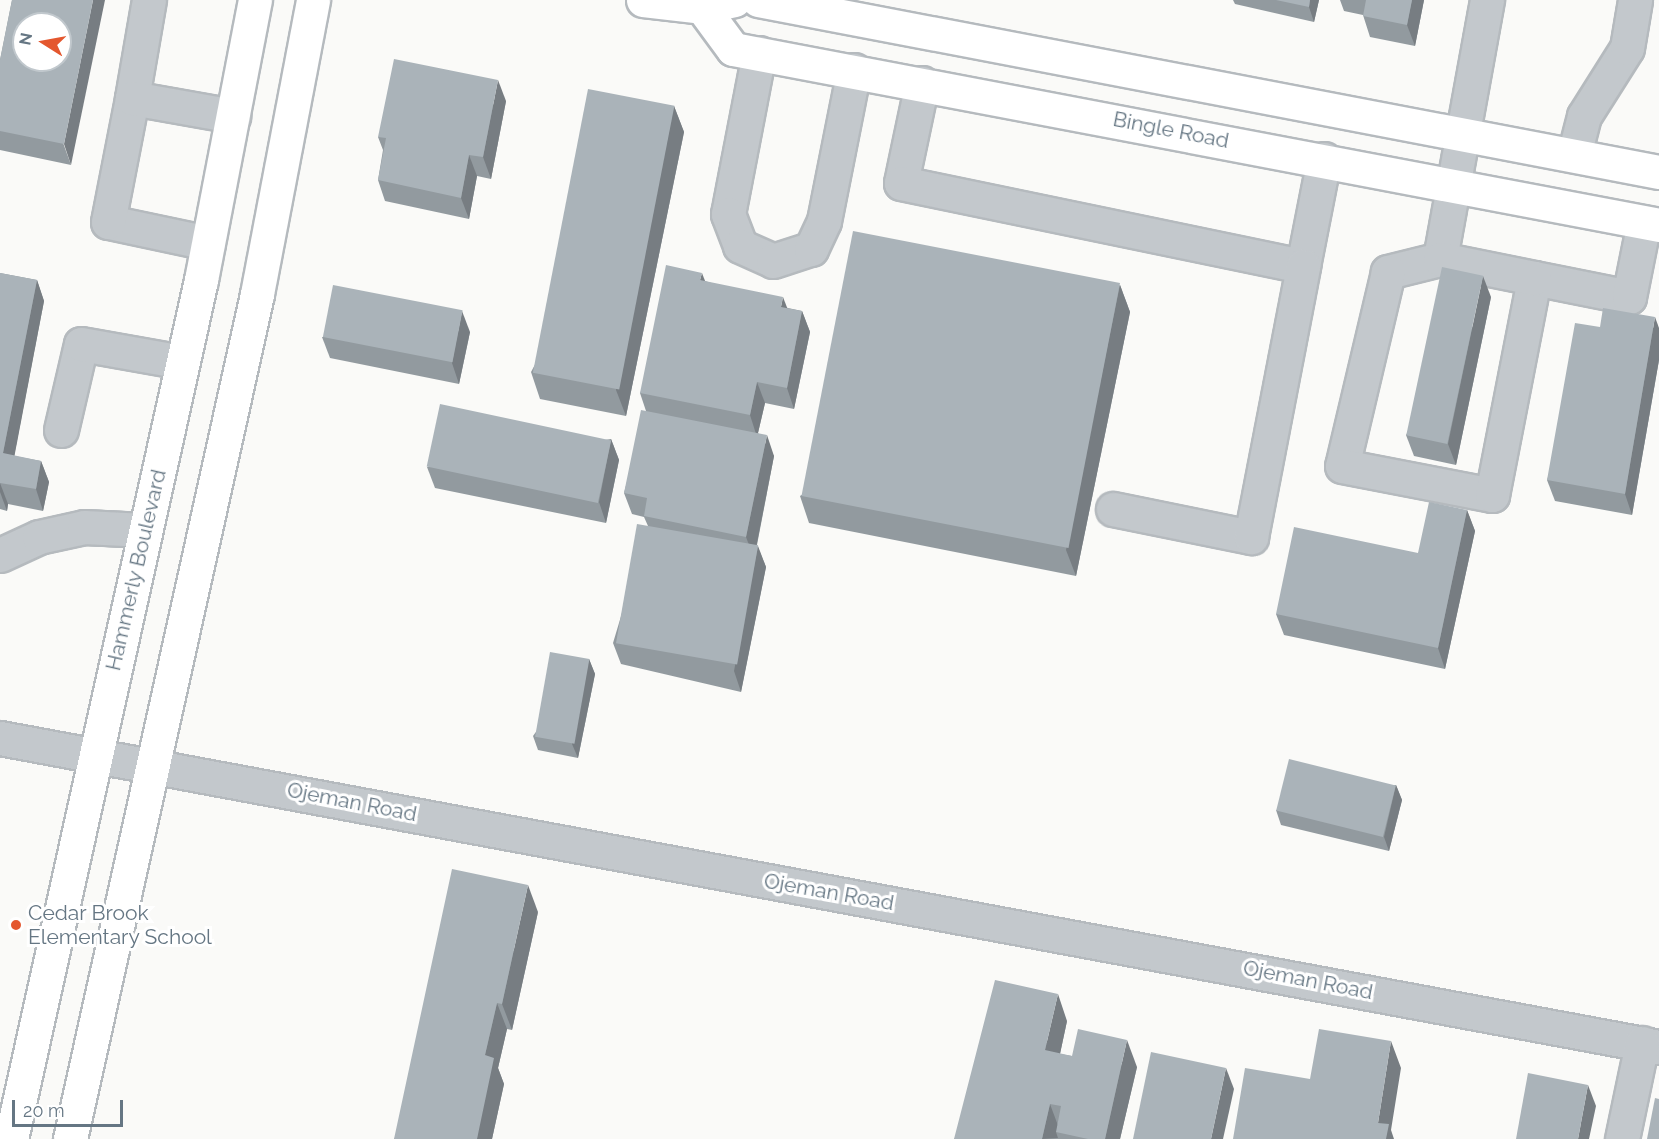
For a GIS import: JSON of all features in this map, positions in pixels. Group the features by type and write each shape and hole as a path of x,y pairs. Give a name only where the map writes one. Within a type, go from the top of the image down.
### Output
{"main road":[{"name":"Hammerly Boulevard","path":"11,1139 94,754 183,362 255,0"},
{"path":"70,1139 257,294 313,0"},
{"path":"643,0 704,3 734,0"},
{"path":"758,0 830,6 903,27 1463,132 1659,172"},
{"name":"Bingle Road","path":"704,3 733,49 1453,183 1652,224"},
{"path":"903,27 907,80"}],"street":[{"path":"149,0 108,222 208,243"},
{"path":"1440,259 1487,0"},
{"path":"1574,155 1589,105 1627,48 1635,0"},
{"path":"759,53 728,214 740,246 773,261 811,249 824,221 854,70"},
{"path":"907,80 901,183 1303,266"},
{"path":"132,98 233,116"},
{"path":"1113,509 1251,537 1324,159"},
{"path":"1534,278 1492,495 1342,466 1388,272 1440,259 1629,297 1652,224"},
{"path":"62,430 81,344 183,362"},
{"path":"0,555 39,537 84,527 145,530"},
{"name":"Ojeman Road","path":"0,738 153,764 1650,1045"},
{"path":"1622,1139 1650,1045"}],"building":[{"path":"12,0 93,0 64,144 0,131 0,60"},
{"path":"1276,0 1310,0 1309,7"},
{"path":"1366,0 1412,0 1407,25 1363,16"},
{"path":"394,59 498,80 483,157 469,155 461,198 378,180 386,138 378,137"},
{"path":"588,89 674,106 619,389 533,373"},
{"path":"853,231 1120,283 1068,548 801,496"},
{"path":"666,265 702,273 700,280 783,297 781,307 802,311 787,388 757,382 750,415 640,393"},
{"path":"1442,267 1483,276 1447,444 1406,435"},
{"path":"0,273 37,280 3,453 41,461 36,489 0,483"},
{"path":"333,285 463,310 452,362 323,337"},
{"path":"1603,308 1655,317 1625,494 1547,480 1575,323 1600,327"},
{"path":"440,404 611,440 598,503 427,467"},
{"path":"641,410 767,435 746,537 644,516 647,498 624,493"},
{"path":"1429,502 1467,510 1438,648 1276,614 1294,527 1418,553"},
{"path":"637,524 758,545 737,665 616,643"},
{"path":"550,652 589,659 574,744 535,737"},
{"path":"1289,759 1396,786 1383,837 1276,810"},
{"path":"452,869 528,885 502,1004 497,1003 485,1055 494,1058 477,1139 394,1139"},
{"path":"995,980 1058,994 1045,1050 1072,1056 1078,1029 1127,1040 1105,1139 1088,1139 1056,1132 1061,1106 1050,1104 1042,1139 954,1139"},
{"path":"1319,1029 1391,1041 1378,1123 1389,1124 1386,1139 1233,1139 1245,1068 1310,1079"},
{"path":"1151,1052 1226,1068 1211,1139 1133,1139"},
{"path":"1528,1073 1588,1085 1578,1139 1516,1139"},
{"path":"1655,1098 1659,1099 1659,1139 1647,1139"}],"place":[{"name":"Cedar Brook Elementary School","path":"16,925"}]}
